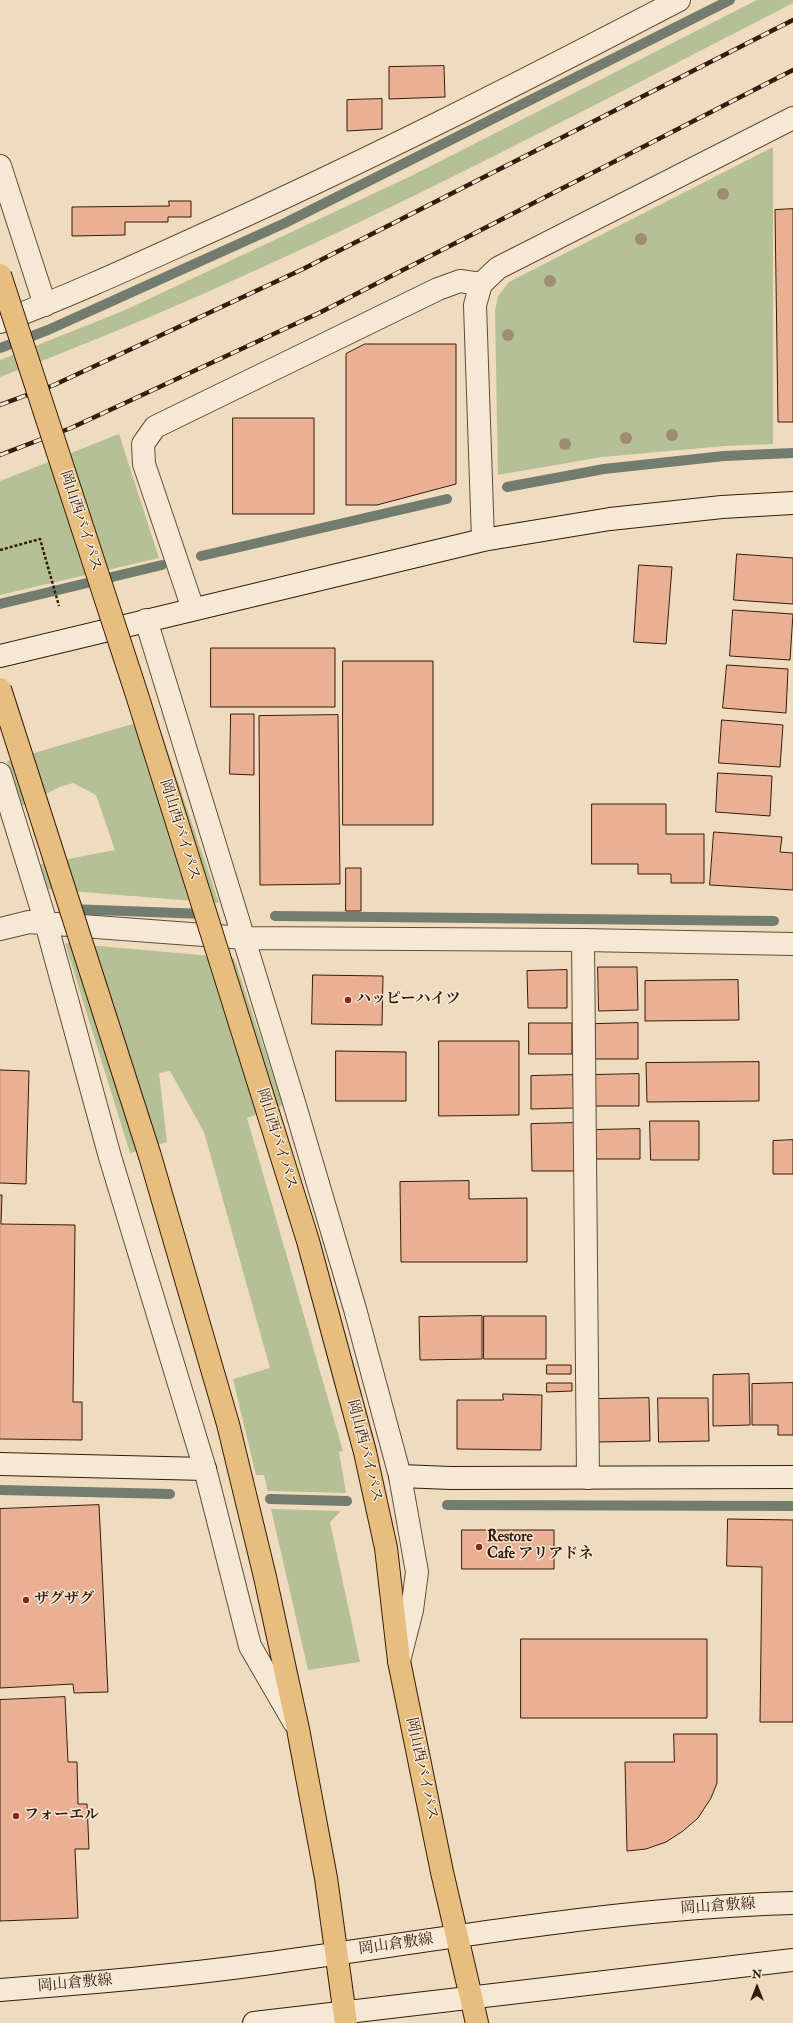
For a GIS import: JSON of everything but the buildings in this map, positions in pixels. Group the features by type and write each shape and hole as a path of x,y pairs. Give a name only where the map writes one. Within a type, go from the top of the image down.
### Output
{"highway":[{"name":"岡山西バイパス","path":"0,274 139,702 308,1241 365,1452 386,1548 399,1661 457,1937 477,2023"},
{"path":"0,689 150,1156 228,1424 265,1577 298,1728 326,1878 345,2018"}],"street":[{"path":"0,322 45,305 280,200 524,81 679,0"},
{"path":"483,540 475,305 481,284 498,268 793,118"},
{"path":"0,166 45,305"},
{"path":"193,609 144,464 143,444 156,427 438,289 460,282 481,284"},
{"path":"0,656 483,540 610,519 722,507 793,503"},
{"path":"146,620 244,938 355,1308 400,1476 417,1572 412,1610 399,1661"},
{"path":"0,774 46,923 110,1157 206,1468 250,1646 298,1728"},
{"path":"0,929 29,922 244,938 583,940 793,944"},
{"path":"583,940 588,1478"},
{"path":"0,1464 206,1468"},
{"path":"400,1476 588,1478 793,1477"},
{"name":"岡山倉敷線","path":"0,1990 143,1978 337,1954 539,1925 670,1910 793,1902"},
{"path":"254,2023 345,2018 471,1996 793,1960"}],"path":[{"path":"0,550 40,539 59,606"}],"green space":[{"path":"757,0 793,0 793,3 500,153 303,249 102,337 0,377 0,360 123,311 411,176"},
{"path":"773,147 773,444 725,446 602,457 498,475 495,311 498,296 509,282"},
{"path":"119,434 159,558 0,595 0,481"},
{"path":"156,717 219,903 45,889 37,865 115,850 96,795 73,783 60,787 20,807 7,761"},
{"path":"65,943 234,958 283,1105 247,1118 343,1451 339,1452 346,1493 268,1491 264,1475 256,1475 233,1379 270,1368 204,1132 170,1071 159,1073 167,1142 130,1153"},
{"path":"271,1509 341,1511 330,1522 360,1662 308,1670"}],"waterway":[{"path":"0,348 48,330 283,224 730,0"},
{"path":"507,487 604,469 724,456 793,453"},
{"path":"201,556 447,499"},
{"path":"0,604 162,565"},
{"path":"69,909 205,914"},
{"path":"275,916 774,921"},
{"path":"0,1490 170,1494"},
{"path":"270,1499 347,1501"},
{"path":"447,1505 793,1506"}],"railway":[{"path":"0,405 54,385 303,269 793,20"},
{"path":"0,455 71,428 321,312 793,70"}],"place":[{"name":"ハッピーハイツ","path":"348,1000"},
{"name":"Restore Cafe アリアドネ","path":"479,1547"},
{"name":"ザグザグ","path":"26,1600"},
{"name":"フォーエル","path":"16,1816"}]}
